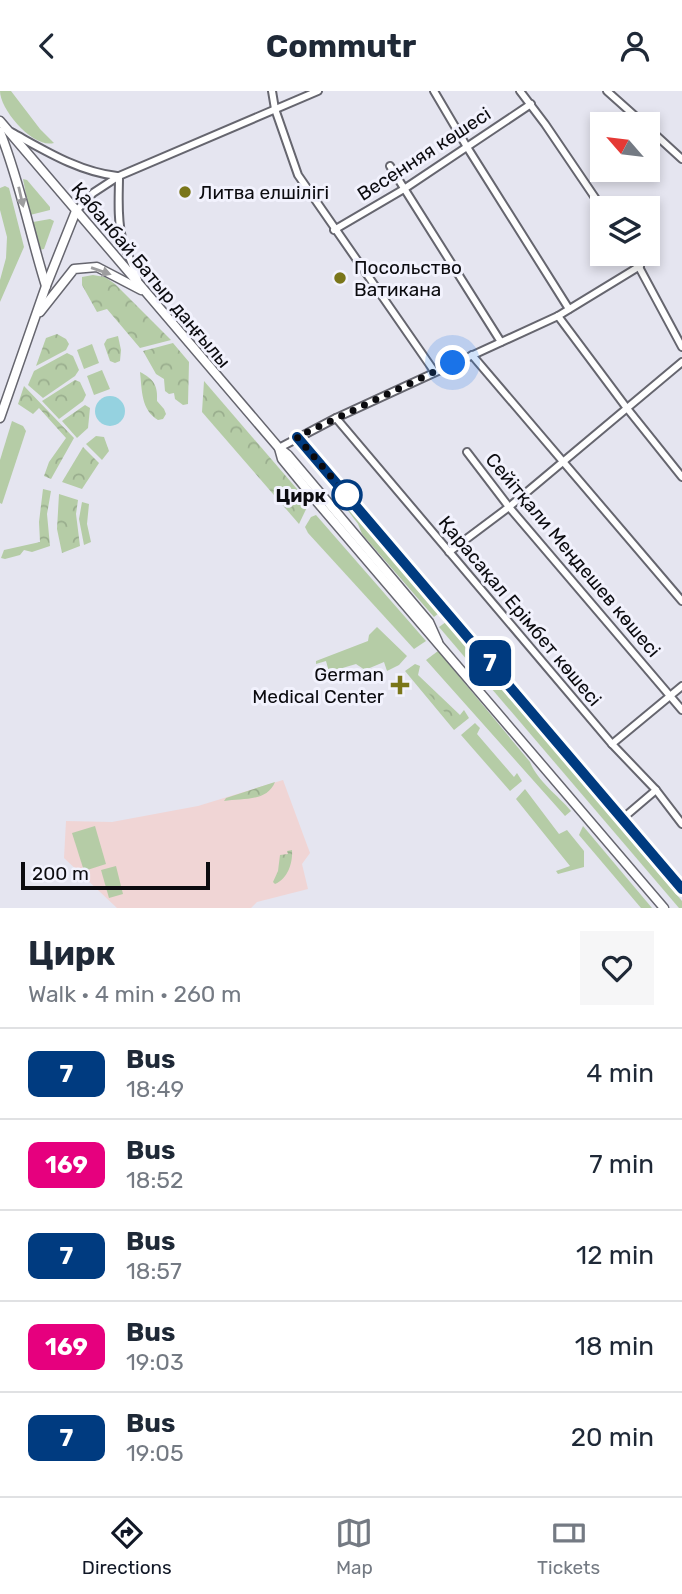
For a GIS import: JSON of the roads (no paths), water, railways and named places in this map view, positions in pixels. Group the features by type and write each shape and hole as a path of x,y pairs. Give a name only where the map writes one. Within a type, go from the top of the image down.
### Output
{"main road":[{"name":"Қабанбай Батыр даңғылы","path":"1,127 279,448 282,459 422,627 438,642 664,908"},
{"path":"1,127 46,286"},
{"path":"0,418 46,286 76,211"},
{"path":"34,320 74,269 97,267 142,288"}],"street":[{"path":"272,91 275,109 298,175 434,371"},
{"path":"76,211 93,193 119,176 318,91"},
{"path":"434,91 569,309"},
{"path":"520,91 594,196"},
{"path":"607,91 630,112"},
{"name":"Весенняя көшесі","path":"334,230 404,189 531,104"},
{"path":"1,127 58,157 101,173 119,176"},
{"path":"660,139 682,159"},
{"path":"390,166 501,342"},
{"path":"119,176 122,239 142,288"},
{"path":"279,448 434,371 558,316 640,266 682,347"},
{"path":"558,316 682,477"},
{"path":"472,355 682,601"},
{"path":"449,552 509,507 682,362"},
{"name":"Қарасақал Ерімбет көшесі","path":"336,418 612,744 656,790 682,824"},
{"path":"297,437 682,889"},
{"name":"Сейітқали Меңдешев көшесі","path":"467,451 509,507 682,710"},
{"path":"612,744 682,686"},
{"path":"622,819 656,790"}],"water":[{"path":"110,396 116,397 124,405 124,417 116,425 110,426 104,425 96,417 95,411 96,405 104,397"}],"place":[{"name":"Литва елшілігі","path":"185,192"},
{"name":"Посольство Ватикана","path":"340,278"},
{"name":"Цирк","path":"347,495"},
{"name":"German Medical Center","path":"400,685"}]}
